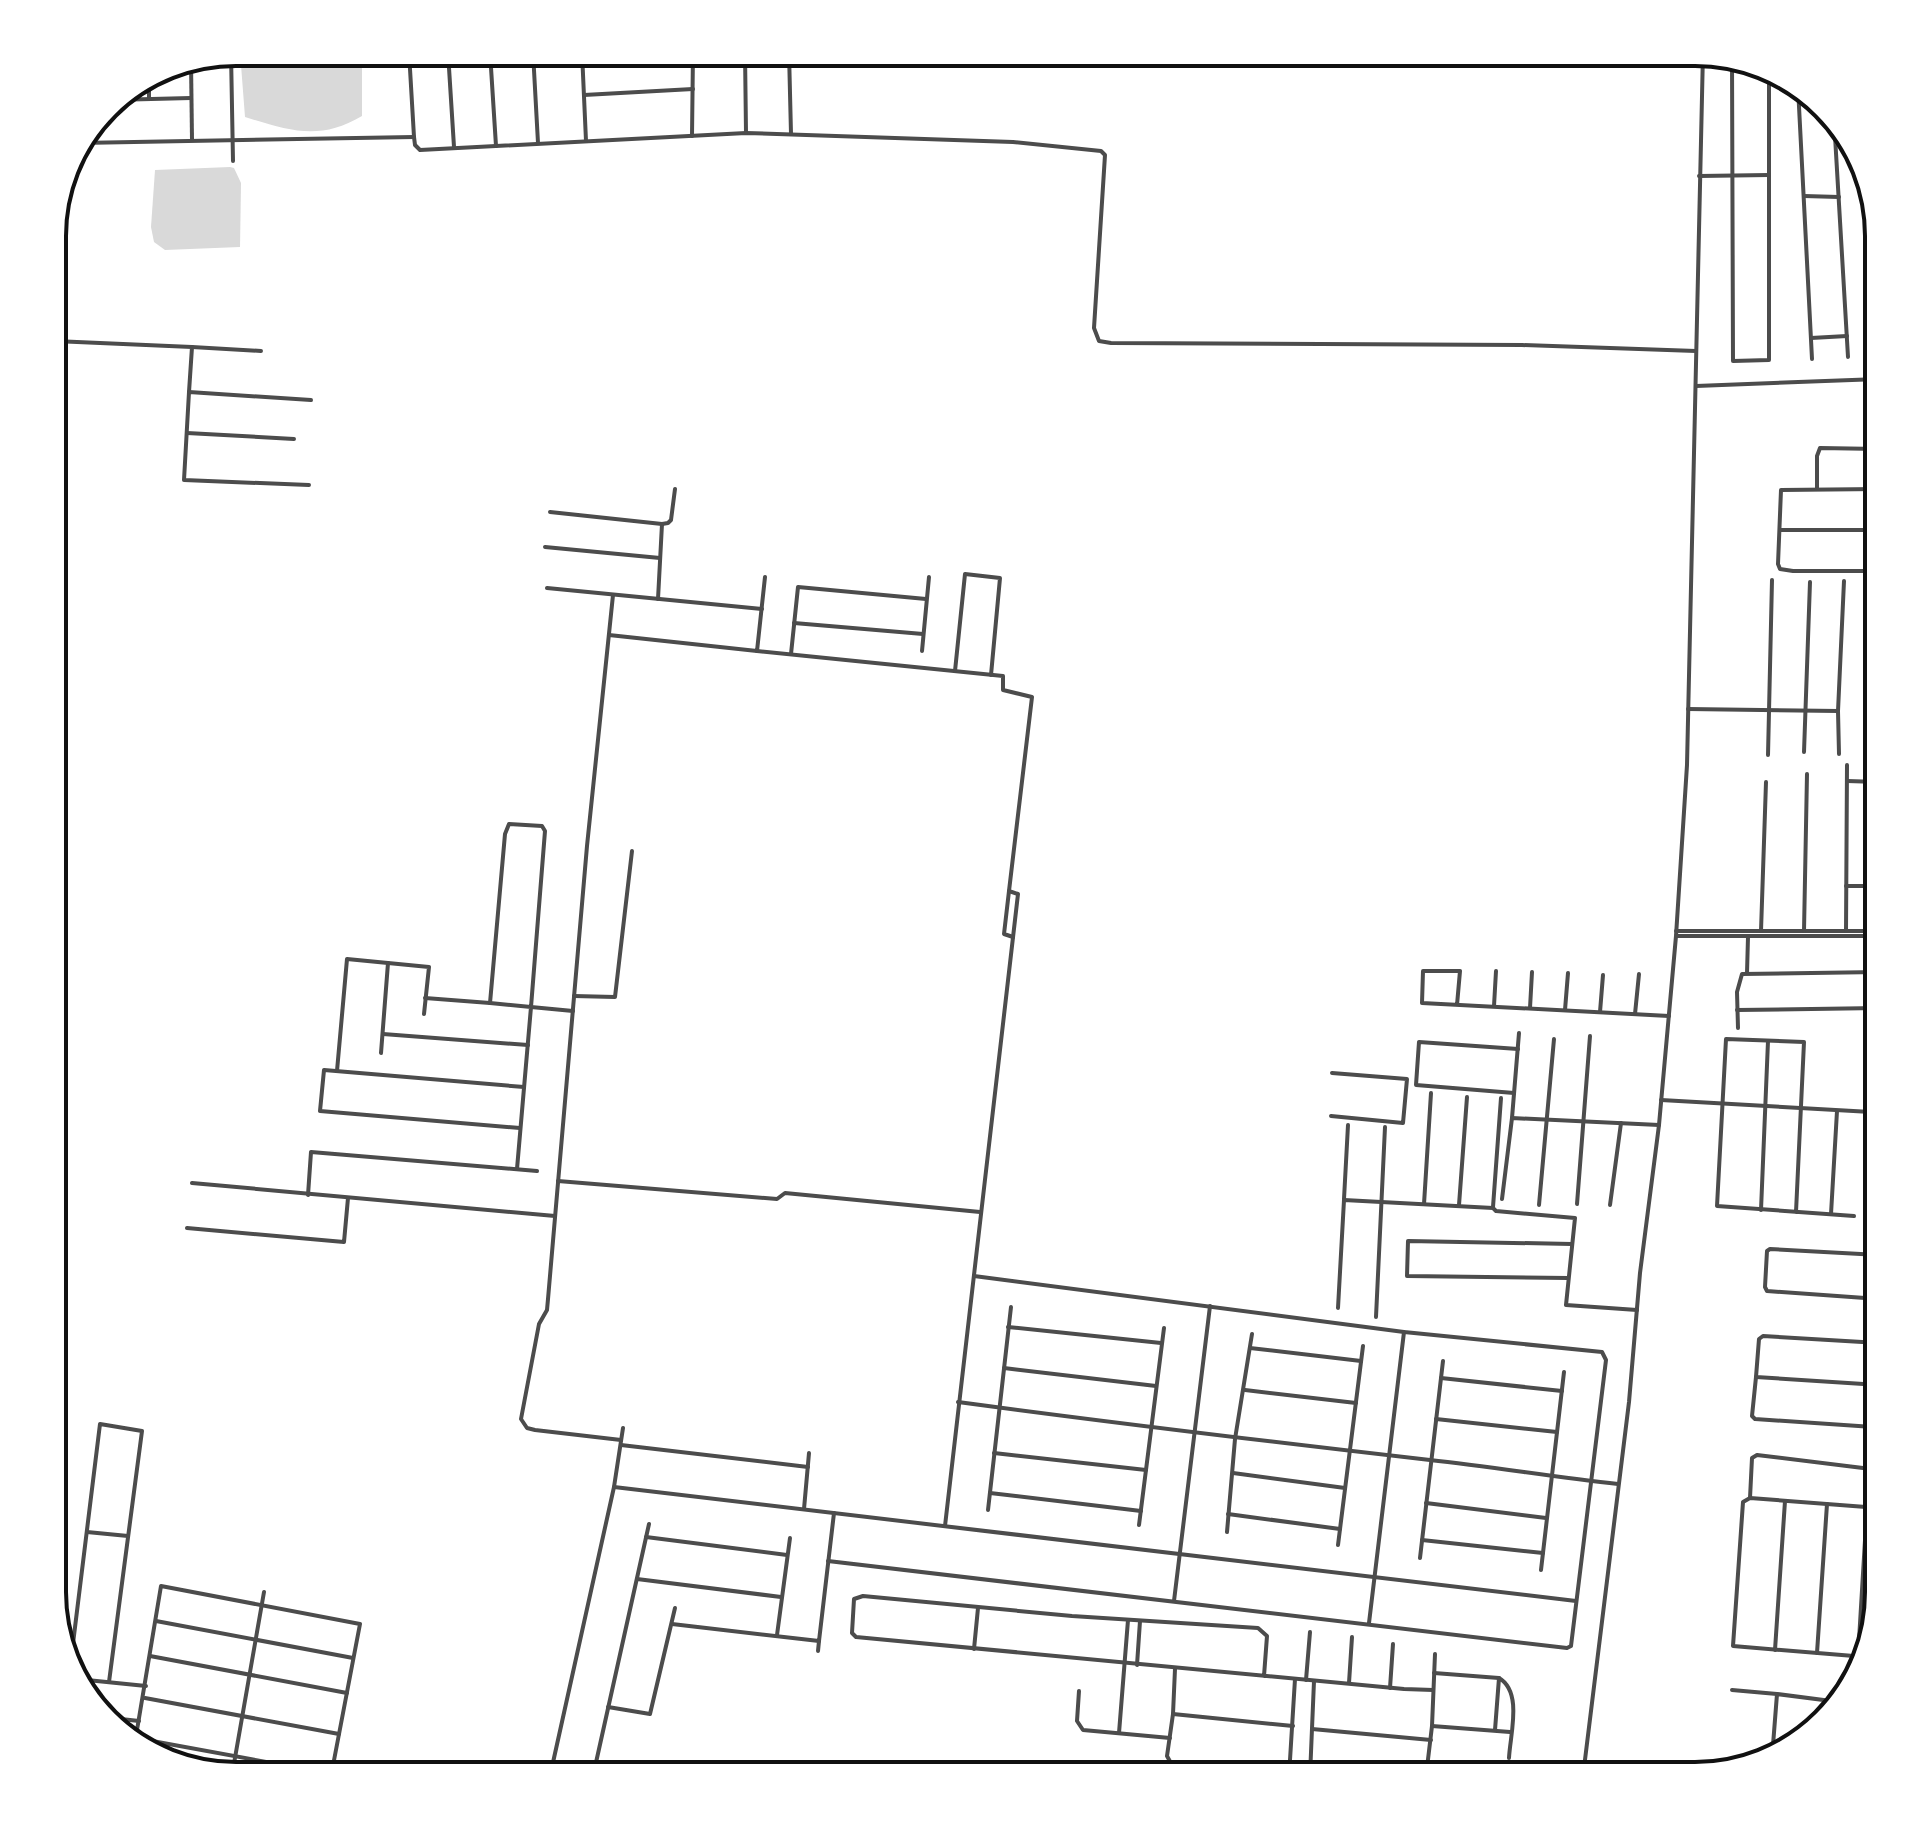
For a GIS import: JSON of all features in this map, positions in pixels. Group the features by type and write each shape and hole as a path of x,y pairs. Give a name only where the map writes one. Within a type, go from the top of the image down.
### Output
{"street":[{"path":"231,66 233,161"},
{"path":"410,66 414,137 415,145 420,150 746,133 1013,142 1101,151 1105,155 1094,328 1099,341 1522,345 1696,351"},
{"path":"449,66 454,147"},
{"path":"491,66 496,146"},
{"path":"534,66 538,143"},
{"path":"583,66 586,141"},
{"path":"692,136 693,66"},
{"path":"745,66 746,133"},
{"path":"789,66 791,134"},
{"path":"1585,1762 1659,1125 1676,934 1687,765 1703,66"},
{"path":"1732,70 1733,361 1769,360 1769,83"},
{"path":"191,72 192,140"},
{"path":"584,95 693,89"},
{"path":"149,90 149,99"},
{"path":"135,99 191,98"},
{"path":"1799,101 1812,359"},
{"path":"94,143 414,137"},
{"path":"1835,140 1848,357"},
{"path":"1699,176 1769,175"},
{"path":"1804,196 1839,197"},
{"path":"1811,338 1847,336"},
{"path":"66,342 261,351"},
{"path":"192,347 184,480 309,485"},
{"path":"1696,386 1865,380"},
{"path":"189,392 311,400"},
{"path":"187,433 294,439"},
{"path":"1817,489 1817,451 1820,448 1865,449"},
{"path":"550,512 668,523 675,489"},
{"path":"1865,489 1781,490 1780,530 1780,569 1865,571"},
{"path":"658,599 662,524"},
{"path":"1780,530 1865,530"},
{"path":"545,547 660,558"},
{"path":"955,671 965,574 1000,578 991,675"},
{"path":"757,651 765,577"},
{"path":"922,651 929,577"},
{"path":"1768,755 1772,580"},
{"path":"1839,754 1844,581"},
{"path":"1804,752 1810,582"},
{"path":"791,654 798,587 926,599"},
{"path":"547,588 762,609"},
{"path":"613,595 547,1310 539,1324 521,1419 527,1428 535,1430 808,1467"},
{"path":"794,623 923,634"},
{"path":"609,635 1003,676 1003,690 1032,697 1004,934 1013,938"},
{"path":"1688,709 1838,711"},
{"path":"1846,931 1847,765"},
{"path":"1804,931 1807,774"},
{"path":"1847,781 1865,782"},
{"path":"1761,931 1766,782"},
{"path":"490,1003 506,827 513,823 539,825 545,831 517,1169"},
{"path":"574,996 615,997 632,851"},
{"path":"1846,886 1865,886"},
{"path":"945,1526 1018,894 1009,891"},
{"path":"1676,934 1761,931 1865,933"},
{"path":"1708,934 1748,937 1865,934"},
{"path":"1747,973 1748,937"},
{"path":"337,1071 347,959 429,967 424,1014"},
{"path":"381,1053 388,963"},
{"path":"1457,1005 1460,971 1423,971 1422,1003 1457,1005 1494,1006 1669,1016"},
{"path":"1494,1006 1496,971"},
{"path":"1530,1008 1532,972"},
{"path":"1738,1028 1739,977 1747,973 1865,972"},
{"path":"1565,1010 1568,973"},
{"path":"1635,1014 1639,974"},
{"path":"1600,1012 1603,975"},
{"path":"425,998 573,1011"},
{"path":"1737,1010 1865,1008"},
{"path":"1502,1199 1519,1033"},
{"path":"383,1034 528,1045"},
{"path":"1577,1204 1590,1036"},
{"path":"1539,1205 1554,1039"},
{"path":"1796,1212 1804,1042 1726,1039 1717,1206 1761,1210 1854,1216"},
{"path":"1761,1210 1768,1041"},
{"path":"1416,1085 1419,1042 1518,1049"},
{"path":"520,1128 320,1111 324,1070 524,1087"},
{"path":"1332,1073 1407,1079 1416,1085 1514,1093"},
{"path":"1331,1116 1403,1123 1407,1079"},
{"path":"1424,1204 1431,1093"},
{"path":"1459,1205 1467,1097"},
{"path":"1493,1208 1501,1098"},
{"path":"1661,1100 1865,1112"},
{"path":"1831,1214 1837,1111"},
{"path":"1512,1118 1659,1125"},
{"path":"1610,1205 1621,1123"},
{"path":"1338,1308 1348,1125"},
{"path":"1376,1317 1385,1127"},
{"path":"308,1195 311,1152 537,1171"},
{"path":"558,1181 777,1199 785,1193 981,1212"},
{"path":"192,1183 555,1216"},
{"path":"187,1228 344,1242 348,1198"},
{"path":"1344,1200 1459,1205 1575,1218 1566,1305 1637,1310"},
{"path":"1568,1278 1407,1276 1408,1241 1572,1244"},
{"path":"1865,1254 1770,1249 1767,1251 1765,1289 1865,1298"},
{"path":"828,1561 1567,1648 1573,1642 1606,1360 1602,1352 1404,1332 974,1276"},
{"path":"1174,1601 1210,1305"},
{"path":"988,1510 1011,1307"},
{"path":"1008,1327 1161,1343"},
{"path":"1139,1525 1164,1328"},
{"path":"1369,1624 1404,1332"},
{"path":"1227,1532 1235,1439 1252,1334"},
{"path":"1865,1342 1763,1336 1759,1339 1752,1416 1755,1419 1865,1426"},
{"path":"1338,1545 1363,1346"},
{"path":"1250,1348 1361,1361"},
{"path":"1420,1558 1443,1361"},
{"path":"1004,1368 1156,1386"},
{"path":"1541,1570 1564,1372"},
{"path":"1756,1377 1865,1384"},
{"path":"1441,1378 1562,1391"},
{"path":"1245,1390 1356,1403"},
{"path":"957,1402 1152,1425 1235,1439 1618,1484"},
{"path":"1436,1419 1557,1432"},
{"path":"73,1640 100,1424 142,1431 109,1682"},
{"path":"553,1762 614,1487 623,1428"},
{"path":"804,1509 809,1453"},
{"path":"994,1453 1147,1470"},
{"path":"1750,1498 1752,1458 1757,1455 1865,1468"},
{"path":"1233,1473 1345,1488"},
{"path":"614,1487 1577,1601"},
{"path":"990,1493 1141,1511"},
{"path":"1852,1656 1733,1646 1743,1502 1750,1498 1865,1507"},
{"path":"1775,1650 1785,1501"},
{"path":"1426,1503 1546,1518"},
{"path":"1817,1653 1827,1504"},
{"path":"818,1651 834,1513"},
{"path":"1228,1514 1340,1529"},
{"path":"596,1762 649,1524"},
{"path":"87,1532 128,1536"},
{"path":"646,1537 787,1555"},
{"path":"777,1635 790,1538"},
{"path":"1422,1540 1543,1553"},
{"path":"1859,1635 1865,1540"},
{"path":"637,1579 781,1597"},
{"path":"138,1730 161,1586 360,1624 334,1762"},
{"path":"235,1762 264,1592"},
{"path":"1264,1676 1267,1636 1265,1631 1258,1628 1140,1621 863,1596 854,1599 852,1633 856,1637 1175,1669 1433,1690"},
{"path":"974,1649 978,1607"},
{"path":"608,1707 650,1714 675,1608"},
{"path":"1119,1733 1128,1620"},
{"path":"156,1621 353,1658"},
{"path":"1137,1665 1140,1621"},
{"path":"672,1624 819,1641"},
{"path":"1306,1680 1310,1632"},
{"path":"1349,1684 1352,1637"},
{"path":"1390,1688 1393,1644"},
{"path":"1428,1762 1435,1654"},
{"path":"150,1656 347,1693"},
{"path":"1170,1762 1167,1756 1175,1669"},
{"path":"1434,1673 1499,1678 1508,1685 1513,1697 1509,1758"},
{"path":"1495,1730 1499,1678"},
{"path":"1290,1762 1295,1679"},
{"path":"91,1680 146,1686"},
{"path":"1311,1762 1314,1681"},
{"path":"1732,1690 1824,1701"},
{"path":"1079,1691 1078,1726 1090,1731 1170,1738"},
{"path":"1773,1742 1777,1694"},
{"path":"144,1698 339,1734"},
{"path":"1173,1714 1293,1726"},
{"path":"123,1719 139,1721"},
{"path":"1432,1726 1510,1732"},
{"path":"1312,1729 1431,1740"},
{"path":"159,1744 266,1762"}],"shaded area":[{"path":"241,66 362,66 362,116 347,124 332,129 305,131 245,117"},
{"path":"234,168 241,183 240,247 165,250 154,242 151,227 155,170"}]}
